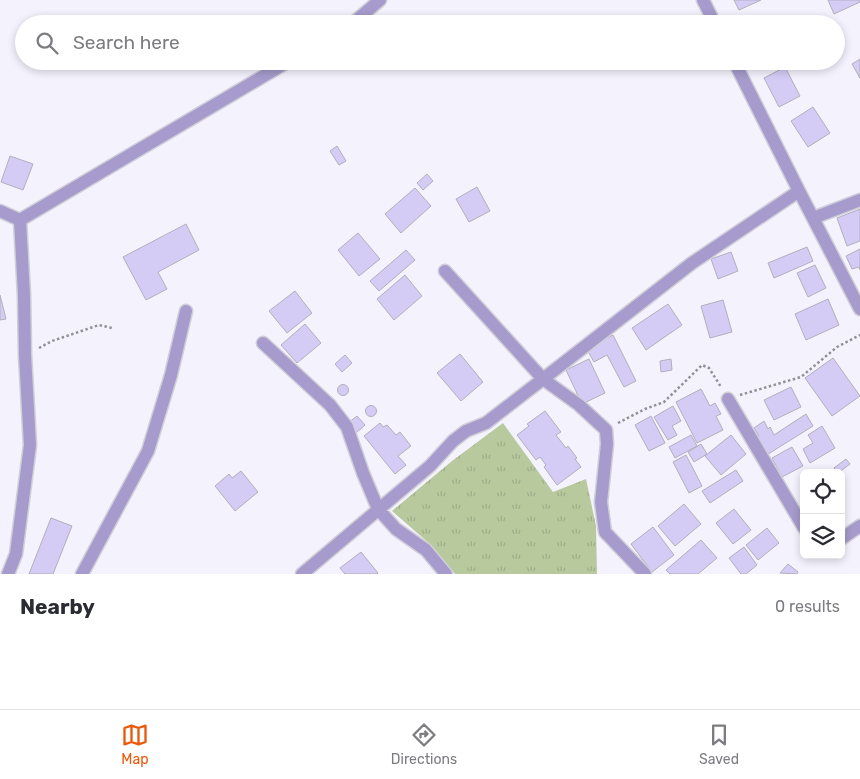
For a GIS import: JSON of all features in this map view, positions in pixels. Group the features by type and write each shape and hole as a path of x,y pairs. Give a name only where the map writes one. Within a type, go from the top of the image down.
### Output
{"street":[{"path":"362,15 380,0"},
{"path":"703,0 710,15"},
{"path":"20,220 274,70"},
{"path":"738,70 860,309"},
{"path":"302,574 430,466 453,441 466,431 486,423 692,263 799,191"},
{"path":"813,218 860,200"},
{"path":"0,211 20,220"},
{"path":"8,574 16,554 30,445 24,355 24,295 20,220"},
{"path":"445,271 544,379 579,405 606,430 607,444 601,502 605,532 645,574"},
{"path":"82,574 148,451 171,374 186,311"},
{"path":"263,343 330,405 347,427 378,509 396,529 426,550 446,574"},
{"path":"728,399 800,521"},
{"path":"845,536 860,526"}],"path":[{"path":"24,355 52,341 99,325 112,328"},
{"path":"606,430 645,409 664,402 702,366 709,368 728,399 801,377 838,347 860,335"}],"green space":[{"path":"503,423 553,492 586,479 596,526 597,574 455,574 431,545 392,511 452,461"}],"building":[{"path":"734,0 761,0 739,10"},
{"path":"828,0 860,0 860,2 834,14"},
{"path":"860,59 860,78 852,64"},
{"path":"779,70 787,70 800,96 779,107 764,78"},
{"path":"813,107 830,133 808,147 791,121"},
{"path":"337,146 346,161 339,165 330,151"},
{"path":"10,156 33,164 23,190 1,182"},
{"path":"427,174 433,181 423,190 417,183"},
{"path":"477,187 490,211 469,222 456,199"},
{"path":"415,188 431,206 401,233 385,214"},
{"path":"860,209 860,241 847,246 837,218"},
{"path":"186,224 199,250 158,272 167,289 146,300 123,257"},
{"path":"358,233 380,259 359,276 338,250"},
{"path":"807,247 813,261 774,278 768,263"},
{"path":"860,249 860,270 859,267 852,269 846,256"},
{"path":"406,250 415,260 379,291 370,281"},
{"path":"731,252 738,271 718,279 711,259"},
{"path":"815,265 826,288 808,297 797,273"},
{"path":"405,275 422,296 394,320 377,299"},
{"path":"295,291 312,313 287,333 269,311"},
{"path":"0,295 6,319 0,320"},
{"path":"828,299 839,325 806,340 795,314"},
{"path":"723,300 732,332 710,338 701,306"},
{"path":"668,304 682,325 646,350 632,328"},
{"path":"305,324 321,343 297,363 281,345"},
{"path":"613,335 636,381 624,387 607,355 594,362 586,348"},
{"path":"460,354 483,382 461,401 437,373"},
{"path":"345,355 352,363 342,372 335,364"},
{"path":"833,358 860,396 832,416 805,378"},
{"path":"589,359 605,393 582,404 566,370"},
{"path":"671,359 672,370 661,372 660,361"},
{"path":"341,385 345,385 348,390 347,394 341,395 338,392 338,388"},
{"path":"791,387 801,407 774,420 764,400"},
{"path":"701,389 710,406 715,403 721,414 716,416 723,430 697,443 676,402"},
{"path":"371,405 377,411 371,417 365,411"},
{"path":"673,406 681,421 672,426 677,435 668,440 654,417"},
{"path":"545,411 561,432 556,435 566,448 568,446 581,467 557,485 544,467 546,465 540,457 536,460 517,435 529,426 527,424"},
{"path":"806,414 813,426 765,456 754,440 759,436 754,428 764,421 774,435"},
{"path":"357,416 365,425 356,433 348,423"},
{"path":"651,416 665,443 649,451 635,425"},
{"path":"380,423 383,427 387,425 396,435 400,432 411,446 398,456 406,465 395,474 364,436"},
{"path":"822,426 835,448 810,463 803,449 813,443 808,435"},
{"path":"691,435 697,446 675,458 669,447"},
{"path":"731,435 746,454 721,475 705,456"},
{"path":"701,444 707,454 694,462 688,452"},
{"path":"792,447 803,466 782,477 772,458"},
{"path":"686,455 702,486 689,493 673,462"},
{"path":"846,459 850,464 843,469 834,468"},
{"path":"736,470 743,481 710,503 702,491"},
{"path":"241,471 258,492 235,511 215,486 229,474 232,478"},
{"path":"684,504 701,524 675,546 658,526"},
{"path":"734,509 751,530 733,544 716,523"},
{"path":"51,518 72,526 53,574 29,574"},
{"path":"653,527 674,555 652,572 631,544"},
{"path":"767,528 779,543 758,560 746,545"},
{"path":"701,540 717,558 698,574 670,574 666,570"},
{"path":"744,547 757,565 746,574 741,574 729,558"},
{"path":"361,552 378,573 345,574 340,568"},
{"path":"788,564 798,572 797,574 780,573"}]}
